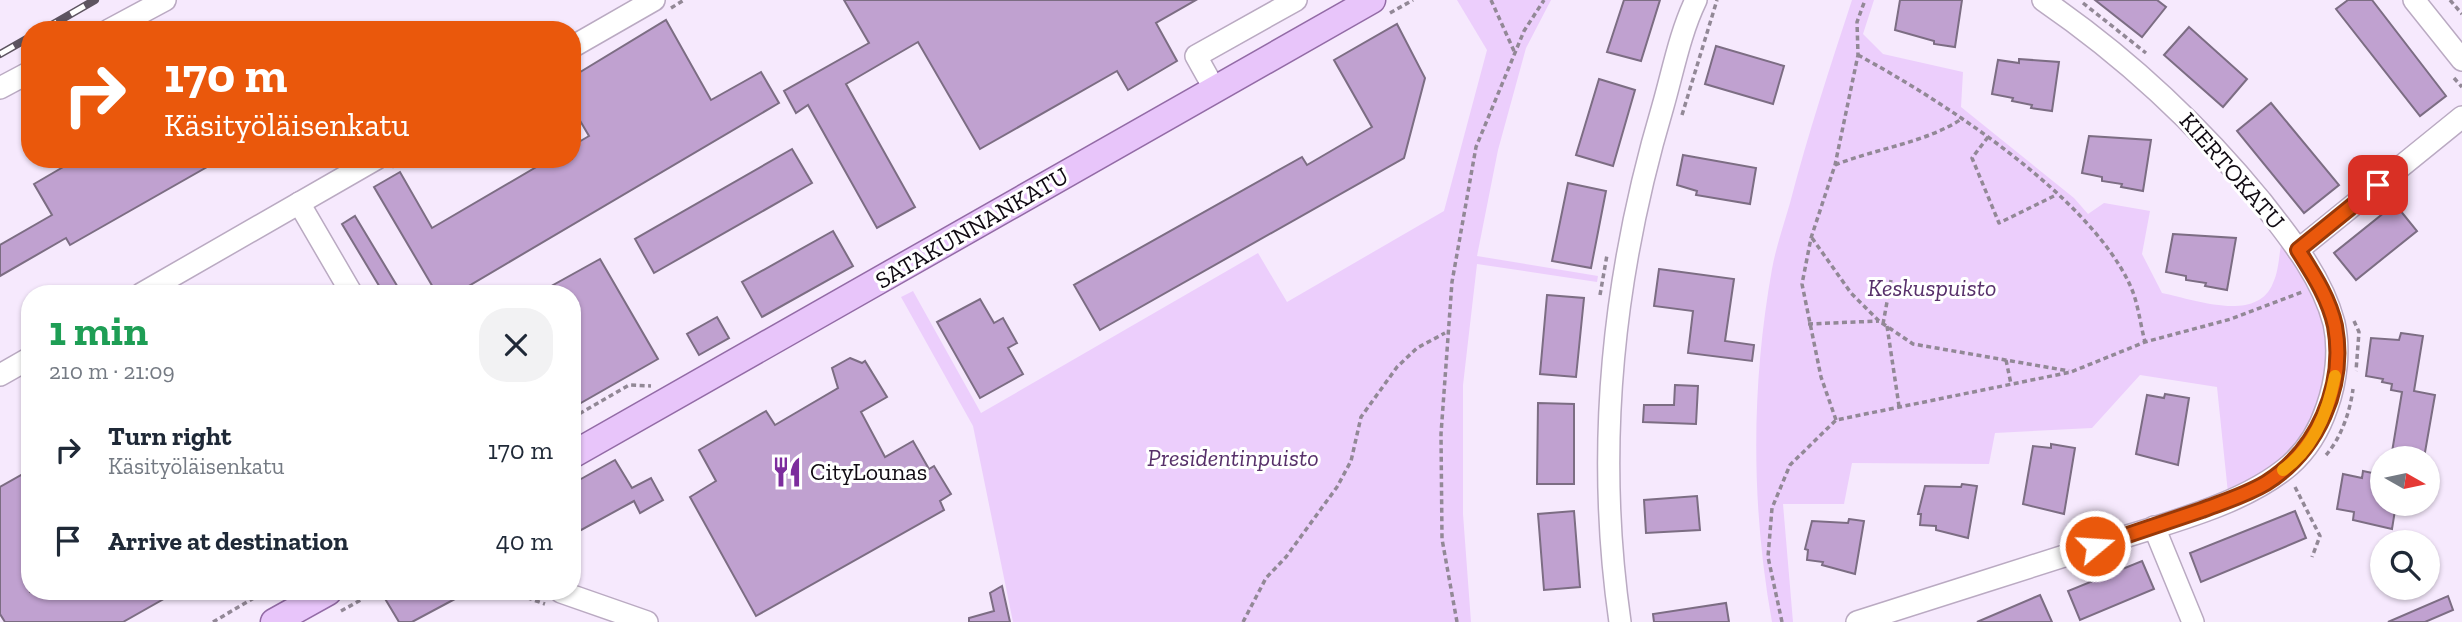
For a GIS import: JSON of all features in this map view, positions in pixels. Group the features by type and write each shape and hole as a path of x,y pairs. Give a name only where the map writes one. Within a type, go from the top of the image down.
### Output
{"main road":[{"name":"SATAKUNNANKATU","path":"581,450 1372,0"},
{"path":"274,622 330,604"}],"street":[{"path":"126,21 165,0"},
{"path":"581,42 654,0"},
{"path":"1215,90 1196,56 1296,0"},
{"name":"KIERTOKATU","path":"1857,622 2154,527 2242,495 2266,483 2292,464 2322,421 2335,372 2334,326 2320,284 2298,250 2221,153 2177,108 2115,52 2043,0"},
{"path":"2414,0 2462,60"},
{"path":"1620,622 1611,536 1609,467 1610,395 1616,329 1632,224 1692,4"},
{"path":"0,88 21,77"},
{"path":"2298,250 2462,117"},
{"path":"157,285 360,168"},
{"path":"299,203 347,285"},
{"path":"0,375 21,363"},
{"path":"2154,527 2193,622"},
{"path":"581,599 647,622"}],"path":[{"path":"1491,0 1515,53"},
{"path":"1457,622 1442,539 1441,434 1452,282 1476,147 1524,31 1544,0"},
{"path":"1682,116 1717,0"},
{"path":"1836,420 1821,377 1808,324 1802,284 1811,238 1835,165 1858,55 1857,22 1865,0"},
{"path":"2450,0 2462,14"},
{"path":"1858,55 1964,117 2057,194 2106,244 2112,254 2131,286 2145,342"},
{"path":"1835,165 1867,152 1942,132 1964,117"},
{"path":"1988,137 1972,158 2000,223 2057,194"},
{"path":"1811,238 1828,266 1883,324 1913,344 2071,372"},
{"path":"1891,280 1883,324 1899,406"},
{"path":"1782,622 1768,557 1772,508 1790,465 1836,420 2071,372 2145,342 2231,319 2320,284"},
{"path":"1808,324 1883,324"},
{"path":"1242,622 1266,578 1286,557 1337,487 1351,461 1361,417 1396,367 1417,348 1447,332"},
{"path":"2006,360 2011,384"},
{"path":"2295,487 2320,536 2312,557"},
{"path":"213,622 250,600"}],"green space":[{"name":"Presidentinpuisto","path":"1457,0 1551,0 1526,48 1498,150 1477,256 1598,276 1597,282 1477,264 1463,385 1463,514 1471,622 1013,622 973,426 901,297 913,291 981,413 1258,253 1287,302 1444,211 1487,50"},
{"name":"Keskuspuisto","path":"1852,0 1874,0 1863,34 1883,54 1963,72 1961,107 2074,198 2088,214 2104,203 2150,211 2142,254 2162,293 2223,306 2253,303 2265,295 2273,283 2282,240 2322,322 2329,348 2329,366 2326,384 2314,418 2281,463 2262,477 2228,493 2217,387 2140,375 2092,428 1995,433 1989,464 1852,463 1844,504 1783,504 1793,622 1772,622 1760,534 1756,446 1765,313 1778,244"}],"building":[{"path":"844,0 1196,0 1156,23 1177,61 1128,90 1117,71 980,149 918,42 846,84 915,207 877,228 808,105 796,113 784,91 869,43"},
{"path":"1624,0 1660,0 1641,61 1607,52"},
{"path":"1900,0 1962,0 1955,47 1934,44 1934,41 1895,30"},
{"path":"2095,0 2157,0 2166,7 2142,37"},
{"path":"2348,0 2372,0 2446,96 2420,116 2336,9"},
{"path":"666,20 711,100 761,72 779,103 470,285 432,285 374,187 400,172 432,228 535,168 581,168 581,141 589,136 581,122 581,72"},
{"path":"1397,24 1425,78 1404,158 1100,330 1074,285 1302,157 1307,165 1372,127 1334,60"},
{"path":"2189,27 2247,79 2223,107 2164,55"},
{"path":"1716,46 1784,66 1773,104 1705,84"},
{"path":"2019,59 2059,62 2052,111 2031,108 2032,105 2012,101 2013,98 1992,94 1998,60 2019,63"},
{"path":"1599,79 1635,90 1613,166 1576,155"},
{"path":"2271,103 2339,185 2304,213 2237,131"},
{"path":"2089,136 2151,140 2143,191 2121,187 2122,184 2102,181 2102,177 2082,173"},
{"path":"792,149 812,183 654,273 635,239"},
{"path":"1683,155 1756,168 1750,204 1696,195 1697,191 1677,185"},
{"path":"62,168 205,168 70,245 66,238 0,276 0,245 52,215 34,184"},
{"path":"1568,183 1606,191 1591,268 1552,261"},
{"path":"2395,204 2417,231 2356,280 2334,253"},
{"path":"355,216 397,285 379,285 342,224"},
{"path":"833,231 853,266 762,317 742,282"},
{"path":"2173,234 2236,238 2227,290 2205,286 2206,283 2186,280 2186,276 2166,272"},
{"path":"600,259 658,359 581,403 581,285 553,285"},
{"path":"1659,269 1734,279 1725,341 1754,345 1752,361 1688,353 1693,311 1654,306"},
{"path":"1547,295 1584,298 1576,377 1540,374"},
{"path":"980,299 994,323 1003,318 1017,343 1008,348 1023,374 980,398 937,322"},
{"path":"717,317 729,338 699,355 687,334"},
{"path":"2401,333 2423,336 2414,391 2435,395 2426,446 2393,446 2402,392 2391,390 2392,384 2382,382 2383,379 2366,376 2371,338 2399,340"},
{"path":"850,358 862,363 865,361 887,397 861,412 885,457 913,441 929,469 934,466 951,494 940,501 944,510 756,616 690,497 716,481 699,450 766,411 775,425 838,388 832,368"},
{"path":"1675,385 1698,386 1696,424 1643,422 1644,405 1674,405"},
{"path":"2165,394 2189,398 2178,465 2136,454 2147,395 2164,398"},
{"path":"1538,403 1574,404 1574,484 1537,484"},
{"path":"2051,444 2075,448 2064,514 2023,504 2033,446 2051,448"},
{"path":"615,460 632,488 651,478 663,500 640,513 634,501 581,530 581,479"},
{"path":"2363,471 2370,472 2370,516 2394,516 2392,529 2353,520 2354,512 2337,509 2343,474 2362,478"},
{"path":"21,475 21,600 162,600 123,622 5,622 0,614 0,487"},
{"path":"1962,484 1977,486 1968,538 1936,530 1936,526 1920,525 1921,514 1918,514 1925,486 1961,487"},
{"path":"1697,496 1700,530 1646,533 1644,500"},
{"path":"1574,511 1580,587 1544,590 1538,514"},
{"path":"2295,511 2306,538 2201,582 2190,553"},
{"path":"1849,519 1864,521 1855,574 1822,565 1823,562 1807,560 1808,550 1805,549 1812,521 1848,523"},
{"path":"2142,561 2154,589 2080,620 2068,591"},
{"path":"1002,586 1010,622 969,622 969,618 994,611 990,593"},
{"path":"2040,595 2052,622 1977,622"},
{"path":"2448,596 2453,610 2425,622 2388,622 2440,600"},
{"path":"386,600 453,600 412,622 399,622"},
{"path":"1726,603 1729,622 1654,622 1653,614"}],"railway":[{"path":"59,21 95,0"},
{"path":"0,54 21,42"}],"slow traffic":[{"path":"2283,470 2292,464 2309,443 2322,421 2335,376"}],"place":[{"name":"CityLounas","path":"787,472"}],"route":[{"path":"2095,546 2242,495 2266,483 2292,464 2309,443 2322,421 2330,398 2337,350 2328,304 2320,284 2298,250 2378,185"}]}
